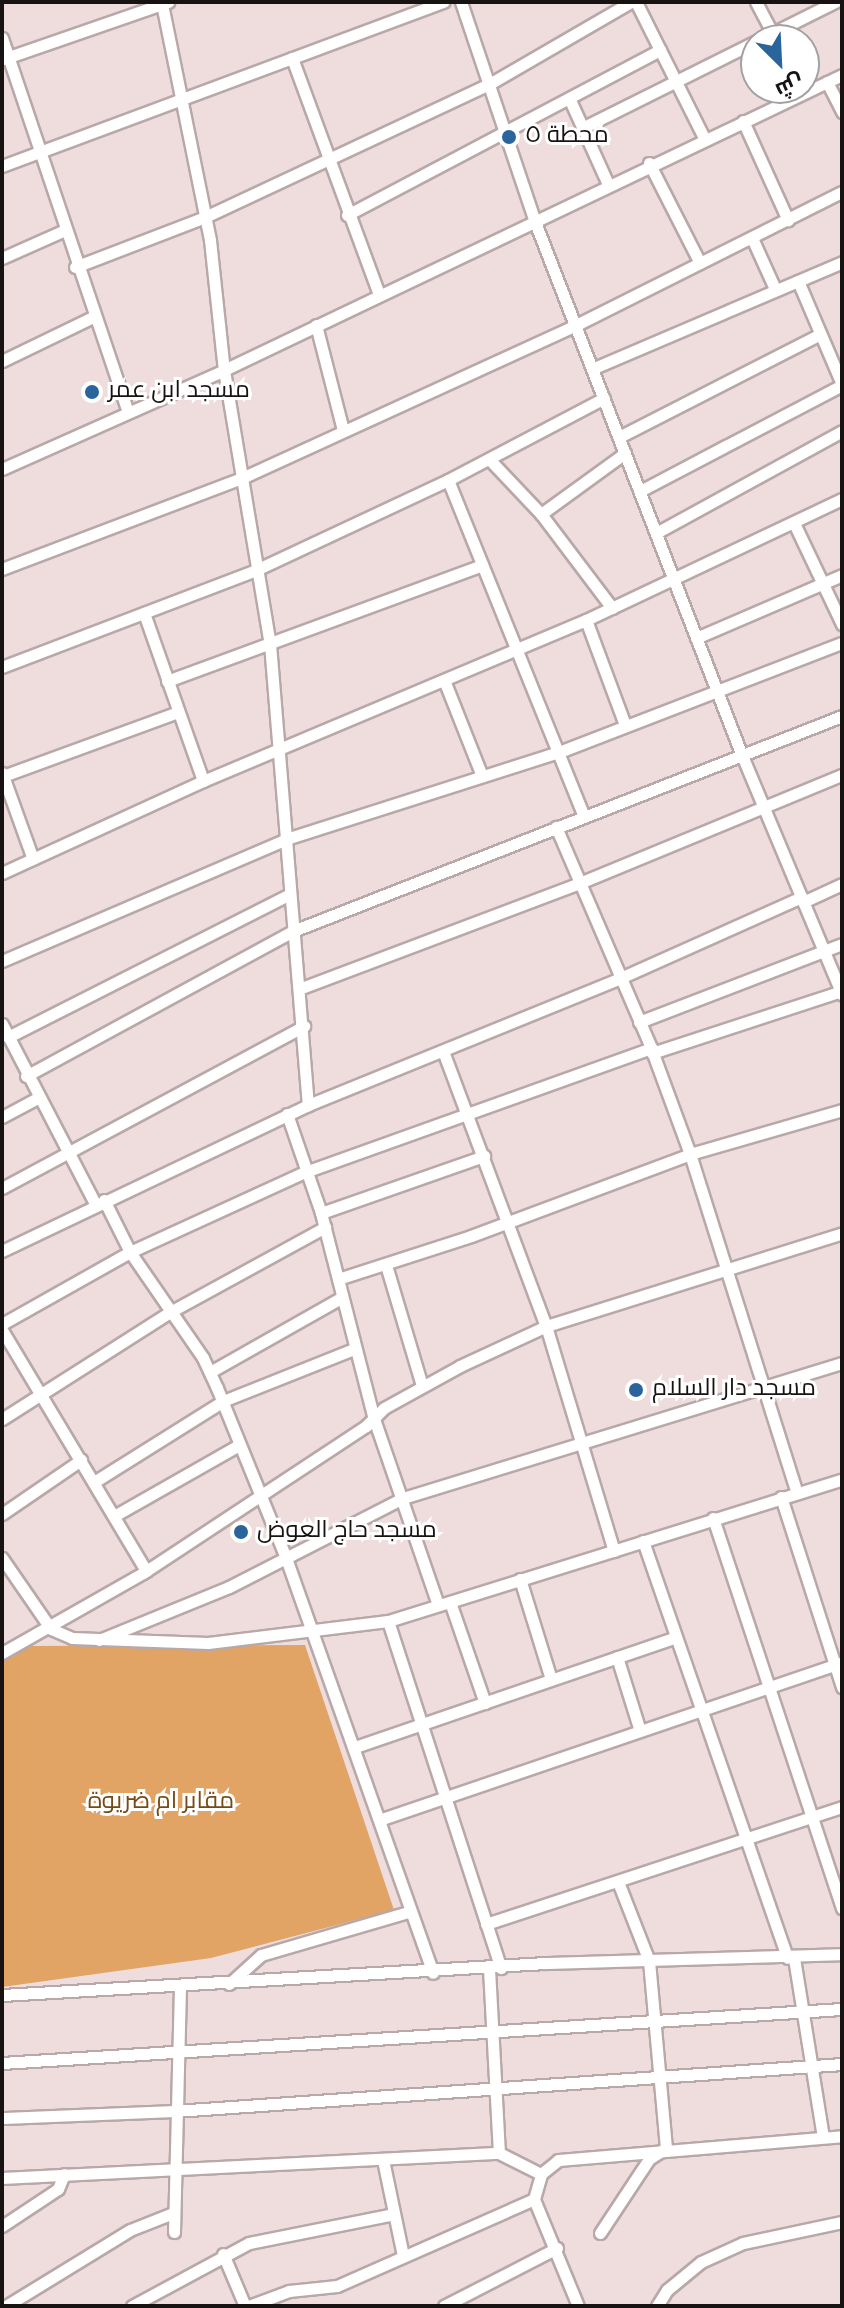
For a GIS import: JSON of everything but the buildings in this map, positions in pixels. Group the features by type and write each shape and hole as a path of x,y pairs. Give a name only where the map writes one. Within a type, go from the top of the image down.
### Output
{"street":[{"path":"2,166 444,2"},
{"path":"2,1324 130,1252 305,1172 466,1110 842,993 741,753 578,324 535,222 491,83 461,2"},
{"path":"75,267 205,217 491,83 633,2 704,138"},
{"path":"756,2 768,24"},
{"path":"796,24 835,2"},
{"path":"5,58 165,3 205,217 224,370 270,644 293,931 304,1026 308,1105"},
{"path":"2,38 5,58 75,267 128,412"},
{"path":"347,215 660,50"},
{"path":"582,128 740,51"},
{"path":"292,58 347,215 379,295"},
{"path":"820,85 842,75"},
{"path":"827,82 842,112"},
{"path":"570,100 608,184"},
{"path":"2,469 224,370 777,104"},
{"path":"743,121 788,220"},
{"path":"649,163 700,263"},
{"path":"2,569 244,477 578,324 842,192"},
{"path":"2,258 65,230"},
{"path":"752,238 775,289"},
{"path":"594,368 842,262"},
{"path":"640,491 842,385 798,281"},
{"path":"2,361 93,317"},
{"path":"316,325 343,430"},
{"path":"619,437 820,334"},
{"path":"2,667 258,569 448,480 604,398"},
{"path":"656,533 842,431"},
{"path":"541,514 625,453"},
{"path":"489,459 541,514 612,608"},
{"path":"448,480 584,816"},
{"path":"2,873 203,781 674,581 842,499"},
{"path":"794,523 842,624"},
{"path":"167,681 482,565"},
{"path":"696,638 842,575"},
{"path":"144,613 203,781"},
{"path":"586,620 625,725"},
{"path":"2,961 286,839 559,752 842,643"},
{"path":"444,680 482,776"},
{"path":"33,859 3,775 178,712"},
{"path":"26,1076 293,931 842,716"},
{"path":"299,989 577,884 764,810 842,775"},
{"path":"556,827 577,884 652,1050 690,1154 797,1493"},
{"path":"2,1251 287,1114 842,884"},
{"path":"8,1037 290,894"},
{"path":"639,1022 842,944"},
{"path":"2,1024 37,1098 68,1153 210,1372 286,1558 309,1634 355,1747 433,1973"},
{"path":"2,1188 304,1026"},
{"path":"443,1051 546,1326 614,1551"},
{"path":"2,1117 37,1098"},
{"path":"338,1279 386,1265 690,1154 842,1110"},
{"path":"287,1114 325,1227 373,1416 485,1703"},
{"path":"321,1213 484,1156"},
{"path":"2,1419 170,1312 325,1227"},
{"path":"2,1653 51,1629 146,1571 251,1504 258,1494 366,1426 373,1416 422,1386 546,1326 842,1233"},
{"path":"386,1265 422,1386"},
{"path":"210,1372 341,1298"},
{"path":"2,1330 146,1571"},
{"path":"94,1482 223,1401 354,1349"},
{"path":"93,1642 220,1592 403,1498 579,1441 842,1363"},
{"path":"114,1516 239,1445"},
{"path":"2,1514 81,1460"},
{"path":"2,1558 51,1629 93,1642 208,1643 309,1634 388,1621 842,1480"},
{"path":"781,1497 838,1664 842,1687"},
{"path":"713,1518 842,1908"},
{"path":"643,1541 745,1838 790,1958 805,2012 823,2137"},
{"path":"520,1579 551,1679"},
{"path":"388,1621 486,1924 495,1968 492,2032 499,2153"},
{"path":"355,1747 676,1637"},
{"path":"617,1657 640,1731"},
{"path":"379,1820 838,1664"},
{"path":"486,1924 842,1807"},
{"path":"618,1882 649,1961 666,2148"},
{"path":"229,1984 261,1955 411,1911"},
{"path":"2,1995 495,1968 842,1954"},
{"path":"174,2232 173,2168 180,1987"},
{"path":"2,2063 177,2056 842,2009"},
{"path":"2,2118 175,2111 842,2064"},
{"path":"578,2306 557,2248 534,2199 541,2174 568,2157 842,2136"},
{"path":"600,2233 649,2159 666,2148"},
{"path":"2,2178 499,2153 541,2174"},
{"path":"383,2160 403,2256"},
{"path":"2,2226 55,2192 64,2174"},
{"path":"223,2254 247,2306 289,2291 337,2286 534,2199"},
{"path":"2,2296 6,2306 121,2235 173,2213"},
{"path":"132,2306 223,2254 279,2234 394,2214"},
{"path":"657,2306 667,2290 715,2256 743,2243 842,2222"},
{"path":"444,2306 557,2248"}],"green space":[{"name":"مقابر ام ضريوة","path":"305,1645 394,1910 211,1958 2,1987 2,1656 19,1646"}],"place":[{"name":"محطة ٥","path":"509,137"},
{"name":"مسجد ابن عمر","path":"92,392"},
{"name":"مسجد دار السلام","path":"636,1390"},
{"name":"مسجد حاج العوض","path":"241,1532"}]}
